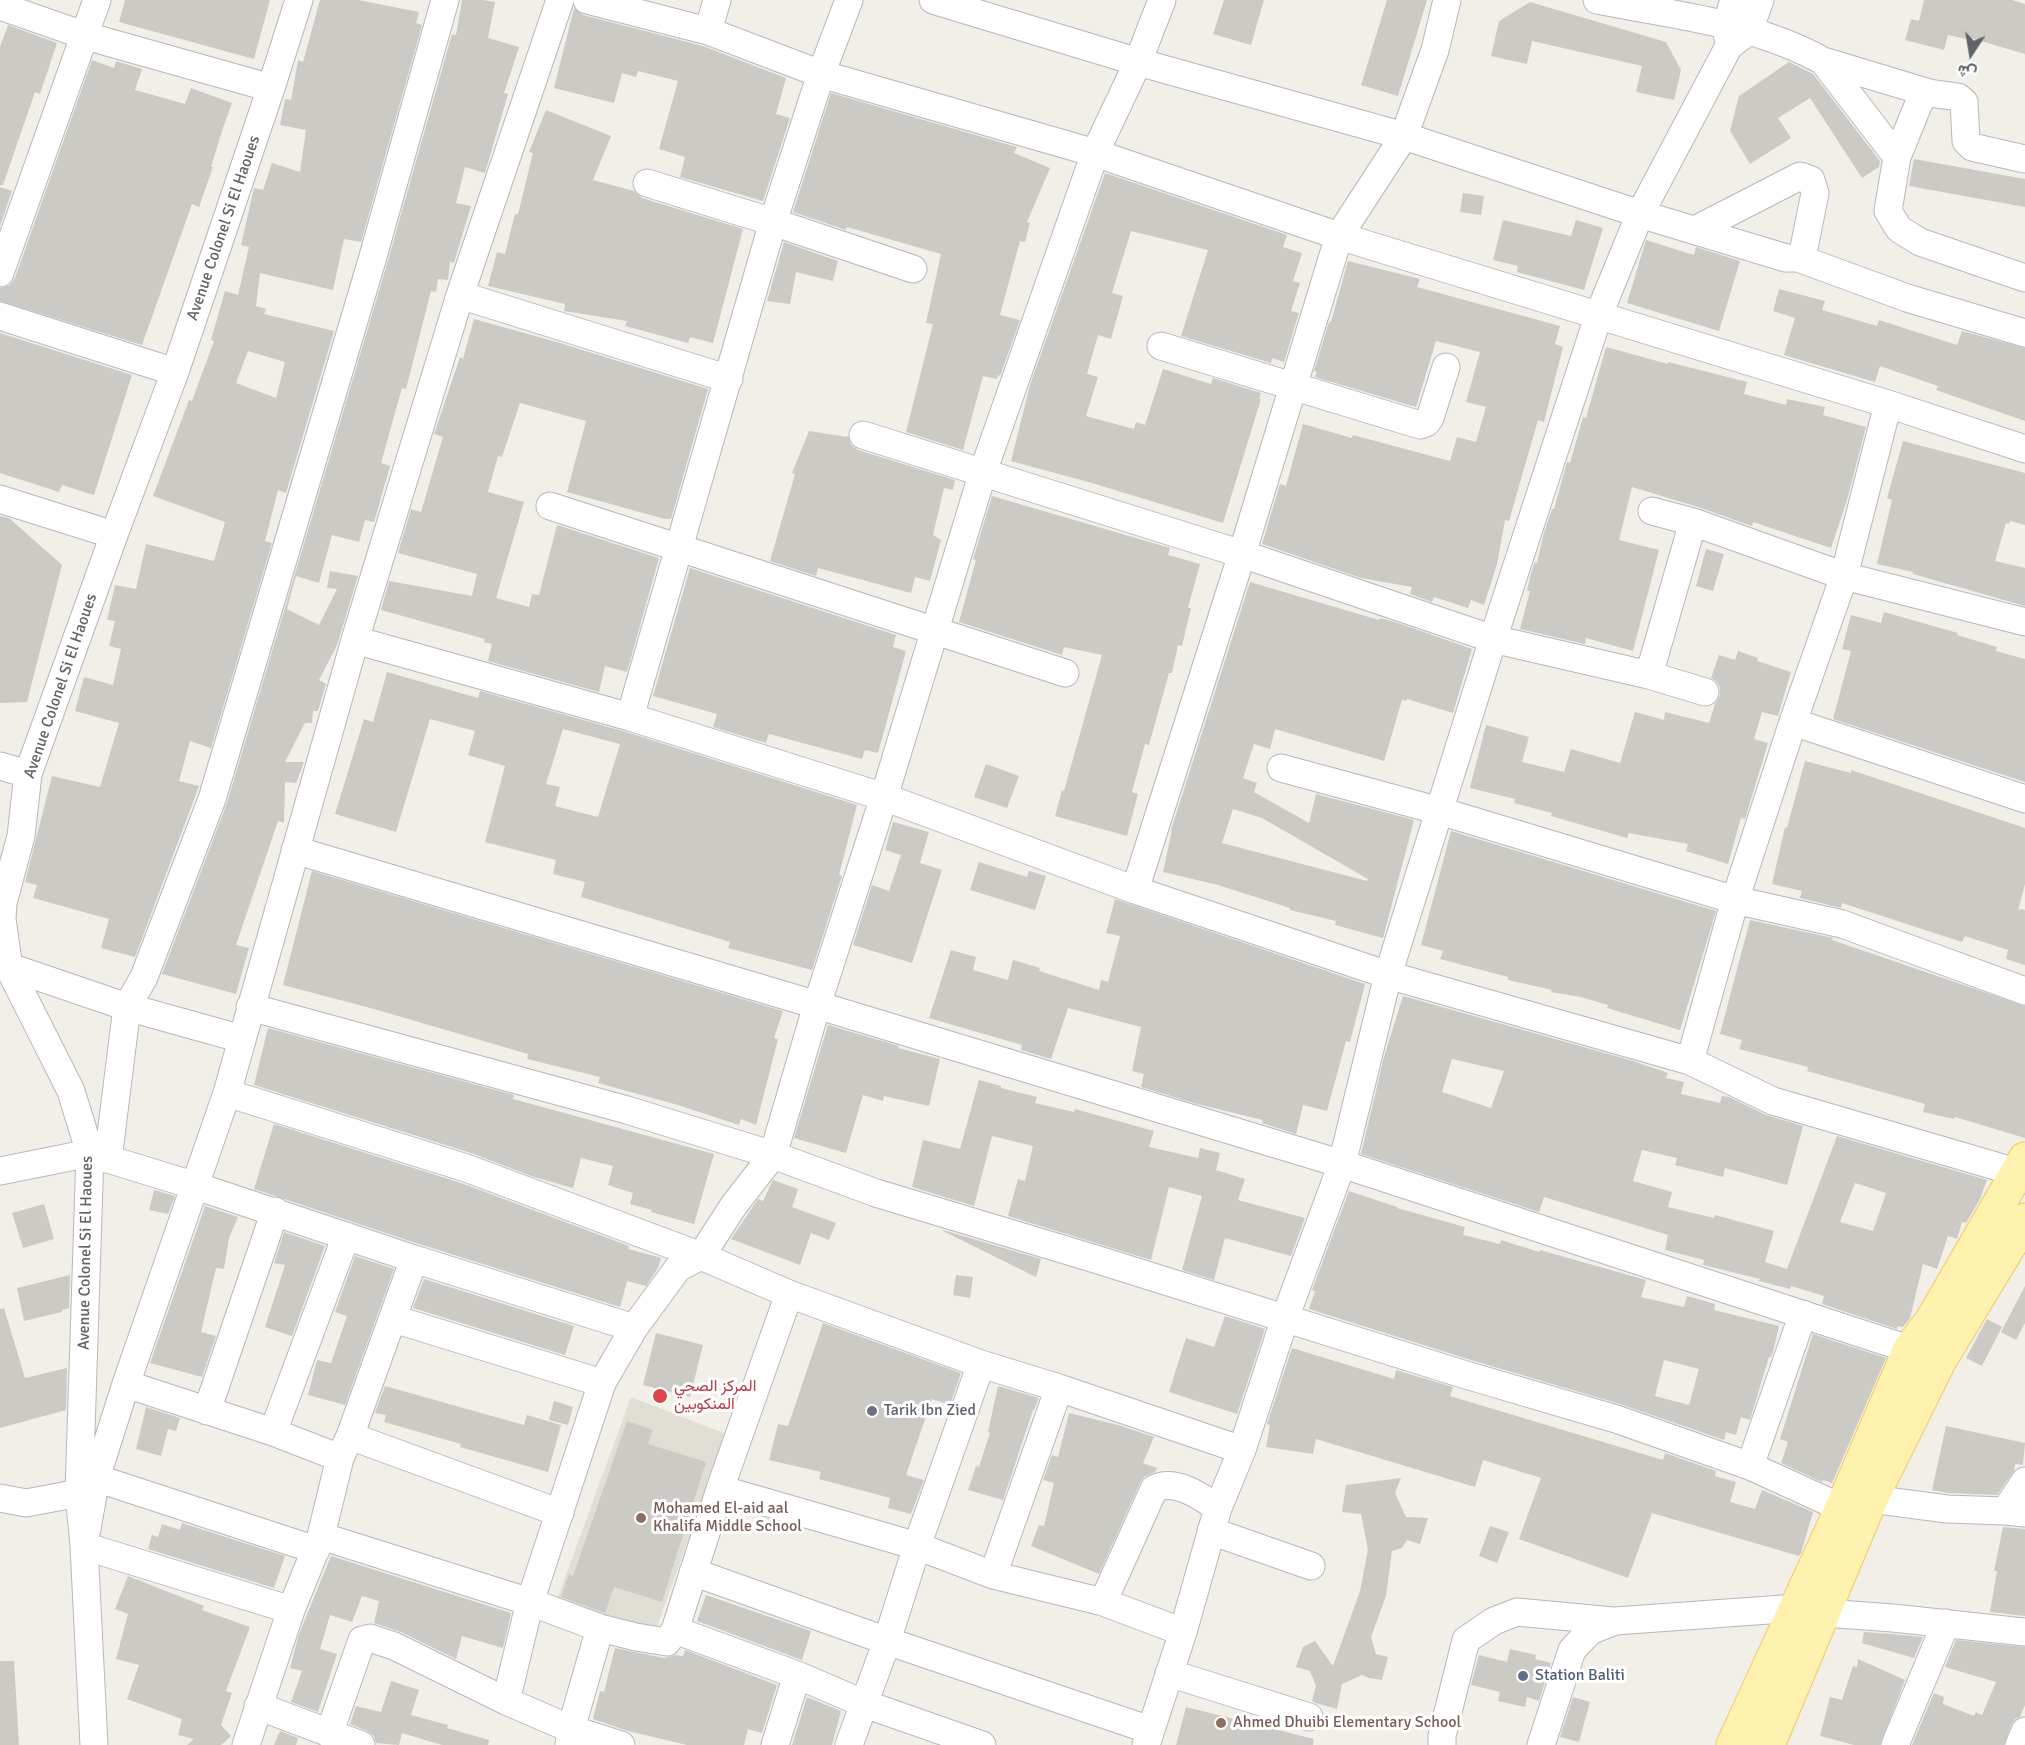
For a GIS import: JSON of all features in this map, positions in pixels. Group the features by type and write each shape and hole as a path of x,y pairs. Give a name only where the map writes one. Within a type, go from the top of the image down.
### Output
{"main road":[{"path":"1768,1745 1810,1611 1856,1504 1910,1349 1932,1320 2022,1169"},
{"path":"1856,1504 2025,1220"},
{"path":"1733,1745 1810,1611"}],"street":[{"path":"0,273 98,0"},
{"name":"Avenue Colonel Si El Haoues","path":"94,1745 84,1546 88,1486 96,1157 70,1091 5,966 3,903 21,836 28,774 175,372 271,88 298,0"},
{"path":"96,1157 127,1007 144,977 212,799 362,294 445,0"},
{"path":"88,1486 126,1384 227,1093 355,640 460,295 560,0"},
{"path":"587,0 708,31 820,74 1095,153 1340,236 1599,314 2025,449"},
{"path":"708,31 717,0"},
{"path":"630,717 773,222 820,74 849,0"},
{"path":"933,0 1138,63 1404,136 1640,214 1786,258 1798,258 1906,298 2025,333"},
{"path":"506,1701 530,1602 603,1383 634,1328 678,1268 701,1256 734,1205 773,1155 818,1005 885,797 983,472 1095,153 1138,63 1162,0"},
{"path":"1135,890 1340,236 1404,136 1435,50 1447,0"},
{"path":"1597,0 1735,34 1791,45 1823,61 1929,93 1958,97 1964,102 1966,141 1972,147 2025,159"},
{"path":"1734,0 1735,34"},
{"path":"693,1572 1148,1737 1183,1632 1215,1519 1242,1450 1285,1318 1342,1164 1388,975 1492,639 1599,314 1640,214 1735,34 1760,0"},
{"path":"0,6 86,36 271,88"},
{"path":"1823,61 1897,157"},
{"path":"1929,93 1921,98 1897,157 1888,211 1899,229 1920,242 2025,278"},
{"path":"1695,230 1800,176 1811,180 1815,192 1803,252 1798,258"},
{"path":"647,183 913,269"},
{"path":"460,295 729,379"},
{"path":"0,316 175,372"},
{"path":"1161,346 1420,425 1426,423 1430,418 1446,367"},
{"path":"1690,1061 1736,900 1793,722 1844,576 1888,404"},
{"path":"863,435 1242,554 1492,639 1649,675 1705,692"},
{"path":"0,499 114,535"},
{"path":"550,507 1065,673"},
{"path":"1652,512 1693,522 1844,576 2025,622"},
{"path":"1649,675 1693,522"},
{"path":"355,640 630,717 885,797 1135,890 1388,975 1690,1061 1773,1101 2022,1169"},
{"path":"1793,722 2025,800"},
{"path":"0,766 28,774"},
{"path":"1281,768 1440,810 1736,900 1842,924 2025,991"},
{"path":"295,850 1342,1164 1940,1360"},
{"path":"5,966 127,1007 242,1039"},
{"path":"250,1007 627,1110 773,1155 876,1193 1616,1419 1856,1504 2015,1512 2025,1481"},
{"path":"227,1093 466,1168 701,1256 789,1294 981,1364 1242,1450"},
{"path":"0,1171 96,1157 275,1211 634,1328"},
{"path":"207,1411 275,1211"},
{"path":"273,1431 346,1236"},
{"path":"246,1745 291,1610 318,1543 345,1447 414,1258"},
{"path":"0,1498 26,1503 88,1486 318,1543 530,1602 600,1628 668,1642 675,1630 720,1490 789,1294"},
{"path":"1750,1466 1803,1314"},
{"path":"394,1318 603,1383"},
{"path":"849,1745 887,1641 917,1546 981,1364"},
{"path":"126,1384 273,1431 345,1447 560,1513"},
{"path":"993,1575 1059,1388"},
{"path":"1103,1602 1154,1489 1163,1485 1196,1494 1215,1519 1311,1566"},
{"path":"720,1490 917,1546 993,1575 1103,1602 1183,1632"},
{"path":"84,1546 291,1610"},
{"path":"1442,1745 1442,1736 1466,1640 1494,1621 1517,1612 1615,1621 1810,1611 2025,1632"},
{"path":"1541,1745 1572,1650 1590,1630 1615,1621"},
{"path":"1895,1745 1946,1623"},
{"path":"570,1737 600,1628"},
{"path":"675,1630 797,1675 865,1704 982,1745"},
{"path":"329,1734 362,1640 370,1638 394,1646 506,1701 570,1737 621,1745"},
{"path":"1169,1673 1309,1717"},
{"path":"775,1745 797,1675"},
{"path":"258,1706 361,1745"},
{"path":"2019,1745 2025,1731"}],"shaded area":[{"name":"Mohamed El-aid aal Khalifa Middle School","path":"631,1397 726,1434 653,1638 556,1602"}],"building":[{"path":"125,0 270,0 254,59 119,22"},
{"path":"320,0 358,0 419,12 416,23 422,25 361,242 344,239 333,290 260,273 256,306 266,309 264,314 334,331 286,493 278,490 265,541 272,543 211,748 190,741 179,781 199,786 135,957 101,948 109,919 33,898 37,885 25,882 52,776 100,787 119,723 75,711 84,677 113,685 121,649 109,646 115,621 107,620 115,585 136,589 146,544 214,561 225,522 153,496 214,341 211,340 225,291 238,295 249,247 241,245 254,188 263,190 272,163 300,172 306,130 280,125 285,99 291,100 298,60 303,62","holes":["248,351 285,362 276,398 236,383"]},
{"path":"462,0 495,2 488,38 519,47 504,93 508,94 485,173 465,167 456,203 471,206 454,263 450,262 448,280 438,279 436,292 431,291 406,389 402,388 381,463 390,466 374,522 365,520 359,542 332,535 319,583 296,576 287,609 319,625 337,589 327,588 330,571 358,576 337,645 319,680 326,684 318,711 313,711 312,723 305,723 285,762 304,762 296,783 285,782 284,823 278,821 236,945 249,948 236,994 162,974 227,803 387,264 452,34 456,35"},
{"path":"1224,0 1264,0 1251,45 1213,34"},
{"path":"1387,0 1427,0 1398,96 1361,85"},
{"path":"1924,0 2012,0 2025,4 2025,54 1967,37 1967,39 1948,35 1944,50 1905,40 1911,19 1919,21"},
{"path":"1530,2 1666,42 1681,70 1674,100 1636,92 1642,66 1532,41 1527,64 1491,56 1499,21"},
{"path":"574,8 583,15 703,46 786,78 776,114 790,118 763,201 680,177 685,157 659,149 678,81 638,71 636,77 622,73 614,103 554,88"},
{"path":"8,25 57,43 40,94 35,92 3,185 0,185 0,47"},
{"path":"92,60 114,68 116,61 142,69 135,90 185,104 191,88 232,103 199,207 192,204 142,345 0,301 0,288 10,285 15,278"},
{"path":"1789,62 1813,74 1880,161 1879,167 1862,178 1810,98 1778,118 1791,138 1750,164 1730,131 1739,96"},
{"path":"831,93 1017,147 1014,153 1050,168 1027,222 1030,223 1025,242 1020,241 1000,315 1020,320 1000,376 998,375 997,379 983,376 963,450 906,432 933,324 926,323 941,254 847,227 846,230 793,212"},
{"path":"546,110 611,136 593,180 634,191 642,198 743,229 713,343 690,337 688,343 625,326 627,321 564,311 565,304 488,286 497,252 505,254 515,214 518,214 533,153 529,152"},
{"path":"1914,159 2025,179 2025,207 1909,186"},
{"path":"1105,173 1287,235 1283,247 1302,253 1293,281 1300,283 1291,311 1299,313 1284,362 1272,358 1271,363 1181,336 1208,250 1131,231 1112,293 1123,296 1111,339 1098,335 1087,374 1098,377 1086,416 1134,429 1136,422 1145,425 1163,369 1211,384 1213,378 1261,393 1223,523 1011,461 1030,385"},
{"path":"0,187 12,191 0,226"},
{"path":"1463,193 1484,196 1481,215 1460,212"},
{"path":"1503,220 1571,236 1576,220 1603,228 1584,290 1517,272 1518,266 1493,260"},
{"path":"1646,240 1694,255 1696,247 1740,261 1719,331 1627,303"},
{"path":"784,242 838,261 833,281 796,272 790,304 767,301"},
{"path":"1348,261 1420,279 1417,287 1560,326 1555,344 1563,347 1544,422 1538,420 1509,521 1505,520 1497,564 1484,605 1471,600 1468,608 1434,597 1432,602 1410,594 1412,587 1361,578 1262,544 1280,484 1286,486 1303,424 1450,461 1457,437 1476,442 1486,407 1466,402 1480,352 1436,341 1416,407 1315,377 1317,372 1314,371"},
{"path":"1779,289 1825,301 1822,310 1877,326 1879,320 1957,345 1962,331 2025,348 2025,421 1936,390 1938,386 1880,366 1875,382 1784,355 1795,318 1773,311"},
{"path":"474,319 708,389 671,519 567,492 586,421 520,403 502,457 498,456 488,492 524,502 496,598 529,607 532,594 539,595 557,525 659,558 627,672 605,666 599,692 488,661 492,644 484,642 485,639 381,610 389,581 472,596 477,574 398,553 411,509 421,512 443,437 434,434 460,357 463,359"},
{"path":"0,333 132,375 94,495 62,485 59,492 0,473"},
{"path":"1606,347 1747,382 1744,394 1786,405 1787,399 1825,407 1823,415 1866,427 1847,500 1831,548 1753,522 1752,526 1632,487 1619,540 1659,550 1633,651 1586,638 1585,644 1520,629 1530,591 1527,591 1531,573 1535,562 1537,563 1544,532 1552,509 1554,509 1567,462 1570,463 1583,417 1586,418"},
{"path":"809,431 847,437 848,435 851,445 858,450 955,480 953,490 944,488 933,535 941,540 930,581 915,577 911,593 818,568 816,576 770,561 795,474 792,473"},
{"path":"1903,441 2025,473 2025,525 2010,521 2009,524 2006,523 1995,561 2025,568 2025,606 1913,574 1913,572 1877,564 1892,500 1887,498"},
{"path":"992,496 1170,548 1168,555 1200,564 1188,608 1191,608 1182,646 1178,645 1172,673 1169,673 1149,745 1145,744 1132,792 1138,794 1127,836 1055,816 1102,655 1064,647 1062,655 959,622 976,560 973,559"},
{"path":"0,516 9,518 62,565 27,702 0,703"},
{"path":"1706,549 1724,554 1713,591 1696,586"},
{"path":"690,568 896,635 893,647 906,651 878,753 865,750 862,759 769,734 766,743 713,727 717,714 653,696"},
{"path":"1250,582 1379,620 1380,618 1401,624 1472,649 1453,713 1407,699 1402,700 1384,761 1275,729 1270,749 1254,744 1243,778 1257,783 1254,792 1309,823 1316,794 1414,820 1383,938 1335,925 1336,921 1290,910 1290,908 1218,885 1163,872 1171,830","holes":["1233,809 1262,818 1368,879 1367,881 1222,843"]},
{"path":"1884,612 1958,633 1957,635 1997,647 1996,651 2025,659 2025,782 1833,719 1851,651 1842,649 1851,615 1881,623"},
{"path":"1738,651 1758,658 1757,661 1791,672 1778,716 1762,712 1754,739 1768,743 1745,819 1741,818 1728,864 1686,851 1688,844 1629,833 1627,838 1551,816 1552,813 1514,803 1515,799 1470,788 1486,725 1529,737 1522,762 1564,772 1571,749 1620,763 1635,712 1664,720 1665,712 1709,723 1720,696 1717,682 1711,678 1719,655 1735,660"},
{"path":"387,672 478,698 480,691 626,732 857,805 839,875 842,876 812,970 728,948 730,942 581,897 585,882 553,874 556,860 485,842 505,766 468,755 475,731 430,719 396,832 335,814 364,719 373,722","holes":["563,729 620,744 598,817 555,806 560,787 546,784"]},
{"path":"1805,761 1851,773 1851,770 2025,828 2025,884 2018,911 2025,910 2025,965 2006,959 2008,950 1965,936 1962,942 1842,903 1841,908 1800,898 1802,891 1772,884 1785,827 1787,828"},
{"path":"986,764 1019,776 1007,808 974,797"},
{"path":"893,822 929,832 920,863 942,870 912,963 853,945 872,885 889,891 901,855 885,850"},
{"path":"1451,831 1716,911 1680,1030 1607,1008 1608,1005 1581,997 1551,992 1552,990 1508,980 1508,977 1440,959 1443,951 1421,945"},
{"path":"979,862 1027,877 1029,871 1046,876 1035,910 970,890"},
{"path":"312,871 783,1011 774,1038 778,1039 756,1125 741,1119 739,1125 598,1083 600,1077 527,1059 528,1054 283,985"},
{"path":"1115,899 1365,984 1350,1042 1346,1041 1327,1111 1303,1105 1296,1134 1262,1123 1263,1120 1141,1087 1144,1074 1132,1071 1141,1027 1068,1008 1051,1059 1021,1050 1022,1045 929,1018 951,950 976,957 973,970 1008,980 1013,960 1040,968 1039,971 1099,990 1101,980 1108,982 1120,936 1106,933"},
{"path":"1750,920 1833,938 1832,940 2025,1006 2025,1138 1955,1117 1954,1119 1923,1112 1925,1104 1807,1071 1808,1067 1739,1049 1742,1040 1720,1034"},
{"path":"1403,996 1633,1061 1668,1073 1666,1078 1684,1082 1681,1094 1720,1103 1722,1096 1729,1097 1766,1115 1803,1126 1787,1185 1725,1168 1723,1177 1675,1165 1677,1158 1642,1150 1633,1181 1672,1192 1668,1207 1714,1218 1715,1215 1774,1231 1765,1262 1787,1269 1837,1136 1987,1180 1980,1199 1966,1223 1962,1222 1957,1239 1948,1236 1937,1269 1923,1264 1910,1318 1903,1327 1898,1326 1897,1329 1822,1304 1824,1296 1703,1265 1704,1260 1665,1250 1668,1235 1544,1197 1539,1212 1361,1154 1384,1057","holes":["1452,1059 1504,1071 1491,1108 1442,1092","1855,1183 1886,1193 1873,1231 1840,1222"]},
{"path":"828,1025 940,1059 929,1106 884,1096 883,1101 863,1095 846,1153 794,1138"},
{"path":"268,1028 514,1095 513,1099 714,1154 694,1224 630,1204 633,1193 608,1185 613,1166 581,1158 573,1188 534,1177 471,1153 254,1085"},
{"path":"979,1080 1037,1097 1035,1103 1074,1112 1075,1109 1154,1131 1149,1147 1198,1158 1200,1148 1220,1153 1216,1170 1245,1179 1238,1200 1305,1218 1291,1256 1225,1238 1214,1280 1182,1270 1202,1196 1169,1187 1151,1260 1008,1216 1018,1179 1025,1181 1033,1146 992,1136 974,1206 912,1187 923,1140 960,1149"},
{"path":"274,1124 461,1183 629,1246 628,1249 661,1258 658,1268 646,1286 627,1281 620,1307 254,1189"},
{"path":"773,1180 798,1189 792,1207 836,1223 829,1240 811,1233 800,1265 731,1239 758,1199 763,1201"},
{"path":"154,1190 175,1196 168,1214 149,1210"},
{"path":"1349,1191 1397,1208 1465,1227 1463,1235 1500,1244 1501,1240 1646,1280 1641,1297 1684,1307 1687,1296 1715,1304 1714,1310 1779,1326 1773,1352 1769,1357 1750,1420 1741,1417 1736,1435 1726,1432 1724,1440 1620,1404 1309,1309 1315,1291 1312,1290","holes":["1664,1360 1699,1369 1689,1405 1655,1396"]},
{"path":"44,1204 54,1239 23,1248 12,1213"},
{"path":"205,1206 238,1217 229,1238 224,1269 216,1268 201,1332 216,1336 202,1377 150,1363"},
{"path":"943,1231 1041,1259 1036,1277"},
{"path":"284,1232 325,1246 292,1336 265,1327 285,1265 274,1263"},
{"path":"355,1256 394,1269 345,1405 308,1395 317,1360 331,1363 347,1316 335,1312"},
{"path":"70,1275 69,1308 62,1312 24,1321 17,1288"},
{"path":"956,1275 973,1277 970,1298 953,1295"},
{"path":"424,1279 574,1326 565,1355 413,1308"},
{"path":"2025,1286 2025,1323 2016,1340 2001,1332"},
{"path":"4,1308 25,1378 67,1368 66,1410 0,1428 0,1309"},
{"path":"1225,1316 1265,1329 1237,1414 1169,1392 1186,1338 1214,1347"},
{"path":"1987,1319 2002,1327 1982,1366 1966,1358"},
{"path":"823,1323 961,1373 950,1405 932,1399 906,1475 924,1480 911,1514 888,1508 890,1498 819,1479 821,1472 769,1460 778,1424 788,1426"},
{"path":"656,1333 703,1345 690,1397 643,1385"},
{"path":"1813,1334 1886,1358 1832,1483 1823,1480 1822,1482 1781,1463 1788,1442 1780,1439"},
{"path":"1292,1348 1394,1379 1396,1370 1453,1387 1450,1396 1663,1460 1665,1453 1716,1471 1715,1476 1736,1482 1730,1502 1755,1509 1762,1490 1813,1512 1801,1553 1799,1556 1652,1513 1628,1578 1519,1539 1541,1478 1483,1460 1475,1487 1316,1439 1313,1454 1266,1447 1270,1425 1267,1424"},
{"path":"385,1386 524,1425 527,1415 561,1425 548,1472 384,1422 386,1415 375,1413"},
{"path":"998,1386 1039,1398 1003,1500 968,1490 976,1466 979,1467 990,1433 988,1432"},
{"path":"554,1401 573,1407 568,1425 549,1420"},
{"path":"146,1407 180,1418 176,1431 168,1429 161,1456 136,1449"},
{"path":"1069,1413 1154,1437 1143,1463 1157,1468 1155,1472 1144,1477 1140,1483 1099,1574 1031,1546 1039,1525 1044,1526 1054,1483 1043,1480 1052,1455 1058,1457"},
{"name":"Mohamed El-aid aal Khalifa Middle School","path":"627,1421 653,1430 648,1444 706,1462 662,1602 614,1587 605,1613 561,1597 569,1574 573,1576"},
{"path":"1946,1426 2025,1443 2023,1465 2015,1464 2014,1471 1997,1495 1932,1490"},
{"path":"1401,1478 1395,1493 1406,1517 1428,1518 1420,1544 1407,1540 1402,1548 1392,1551 1386,1596 1371,1637 1376,1654 1388,1657 1382,1680 1362,1675 1342,1684 1337,1709 1316,1703 1312,1701 1316,1686 1310,1671 1296,1667 1303,1647 1315,1641 1333,1666 1360,1591 1368,1550 1361,1514 1342,1512 1346,1485"},
{"path":"182,1523 285,1556 274,1588 148,1549 152,1535 158,1537 162,1524 180,1530"},
{"path":"1490,1526 1509,1532 1497,1563 1479,1556"},
{"path":"2003,1527 2025,1529 2025,1616 1990,1612 1997,1571 1994,1571"},
{"path":"331,1556 511,1613 503,1648 462,1636 456,1659 401,1632 374,1623 379,1601 362,1596 352,1622 330,1615 320,1649 337,1654 318,1712 291,1702 302,1671 290,1668 299,1634"},
{"path":"128,1576 204,1606 202,1610 250,1627 226,1691 232,1693 221,1725 231,1736 221,1745 187,1745 194,1739 178,1735 182,1719 127,1699 139,1665 116,1659 128,1614 115,1609"},
{"path":"706,1595 811,1631 802,1660 697,1621"},
{"path":"1864,1632 1923,1637 1914,1658 1862,1643"},
{"path":"1956,1640 2025,1647 2025,1705 2020,1717 2015,1719 2011,1725 2004,1745 1912,1745 1934,1693 1944,1697 1943,1704 1974,1716 1976,1712 1982,1715 1996,1682 1945,1667"},
{"path":"615,1648 664,1658 683,1656 685,1650 777,1685 762,1733 748,1729 744,1745 687,1745 628,1731 593,1719 600,1691 604,1692"},
{"path":"1510,1649 1536,1655 1535,1659 1551,1663 1539,1701 1527,1697 1525,1707 1498,1701 1500,1692 1471,1685 1479,1655 1507,1662"},
{"path":"1858,1659 1905,1680 1880,1745 1854,1745 1820,1736 1830,1697 1842,1700 1853,1666 1857,1667"},
{"path":"0,1661 14,1661 19,1745 0,1745"},
{"path":"391,1681 419,1690 411,1715 489,1740 488,1745 442,1745 402,1733 399,1745 376,1743 374,1736 350,1724 356,1706 381,1712"},
{"path":"807,1697 841,1711 832,1745 792,1745"},
{"path":"1573,1697 1590,1702 1579,1742 1560,1737"},
{"name":"Ahmed Dhuibi Elementary School","path":"1186,1707 1314,1739 1313,1745 1176,1745"},
{"path":"280,1731 298,1738 296,1745 274,1745"}],"place":[{"name":"المركز الصحي المنكوبين","path":"660,1396"},
{"name":"Tarik Ibn Zied","path":"872,1411"},
{"name":"Mohamed El-aid aal Khalifa Middle School","path":"641,1518"},
{"name":"Station Baliti","path":"1523,1676"},
{"name":"Ahmed Dhuibi Elementary School","path":"1221,1723"}]}
